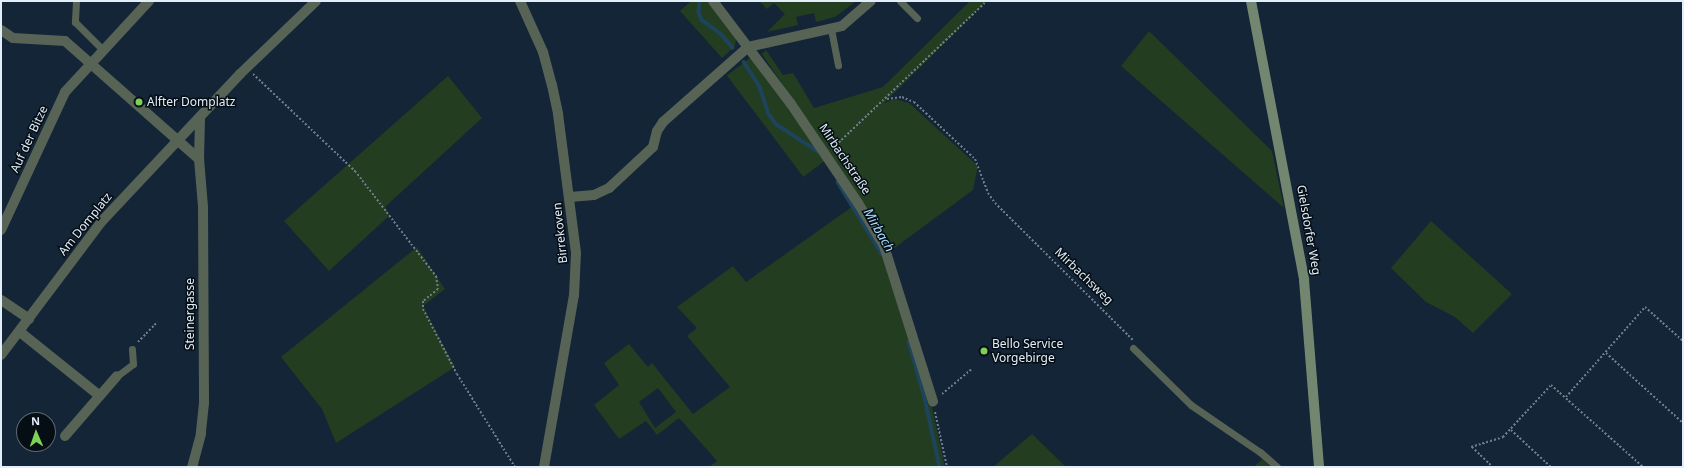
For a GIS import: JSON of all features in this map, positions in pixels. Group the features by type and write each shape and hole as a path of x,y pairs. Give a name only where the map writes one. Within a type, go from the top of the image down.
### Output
{"street":[{"name":"Auf der Bitze","path":"1,230 65,92 89,64 104,50 149,1"},
{"path":"178,139 247,68 316,1"},
{"name":"Birrekoven","path":"520,1 548,66 558,114 570,197 576,253 576,279 544,467"},
{"name":"Mirbachstraße","path":"713,1 826,154 888,254 933,401"},
{"path":"570,197 594,195 609,188 653,147 659,127 663,122 748,47 831,29 847,24 871,1"},
{"name":"Gielsdorfer Weg","path":"1251,1 1304,280 1319,467"},
{"path":"2,34 18,38 61,40 178,139 199,159"},
{"name":"Steinergasse","path":"192,467 201,434 204,403 203,207 199,159 200,116"},
{"name":"Am Domplatz","path":"1,356 102,220 178,139"},
{"path":"1,300 29,320"},
{"path":"20,332 100,396"},
{"path":"65,436 117,376"}],"lane":[{"path":"76,1 75,22 104,50"},
{"path":"900,1 917,18"},
{"path":"831,29 838,65"},
{"path":"1133,348 1191,405 1260,452 1277,467"},
{"path":"117,376 133,364 132,349"}],"path":[{"path":"826,154 887,99 987,1"},
{"path":"247,68 355,171 436,276 438,289 423,301 422,309 456,374 515,467"},
{"name":"Mirbachsweg","path":"887,99 902,97 914,102 975,159 991,198 1125,329 1133,340 1133,348"},
{"path":"1566,397 1645,307 1683,341"},
{"path":"132,349 157,322"},
{"path":"1606,353 1683,423"},
{"path":"947,467 933,401 973,368"},
{"path":"1493,467 1471,447 1503,437 1551,385 1643,467"},
{"path":"1510,430 1551,467"}],"green space":[{"path":"691,1 709,1 736,38 735,46 722,58 680,11"},
{"path":"856,1 835,17 816,22 814,13 796,17 798,25 767,32 785,14 774,3 767,9 760,2"},
{"path":"970,1 987,1 884,103 895,99 909,103 978,166 973,190 889,252 828,152 762,54 766,50 783,75 793,73 814,108 883,87"},
{"path":"1149,31 1272,151 1284,208 1121,66"},
{"path":"750,58 826,159 803,177 727,75"},
{"path":"448,76 482,118 385,207 390,215 329,271 284,221"},
{"path":"856,204 885,252 930,399 945,467 709,467 717,461 679,418 657,435 646,421 619,439 594,405 619,385 604,363 629,344 648,367 652,363 693,414 730,387 687,336 697,328 677,307 733,266 746,282","holes":["658,388 676,412 655,428 639,402"]},
{"path":"1431,221 1512,294 1473,333 1455,317 1426,302 1391,268"},
{"path":"417,247 445,289 423,306 455,367 336,443 322,409 281,357"},
{"path":"1032,434 1066,467 993,467"},
{"path":"1262,459 1271,467 1254,467"}],"waterway":[{"name":"Mirbach","path":"700,1 699,13 702,20 721,34 733,48"},
{"name":"Mirbach","path":"744,62 760,87 769,114 776,124 819,152"},
{"name":"Mirbach","path":"838,182 882,254"},
{"name":"Mirbach","path":"909,342 924,394 940,467"}],"place":[{"name":"Alfter Domplatz","path":"139,102"},
{"name":"Bello Service Vorgebirge","path":"984,351"}]}
